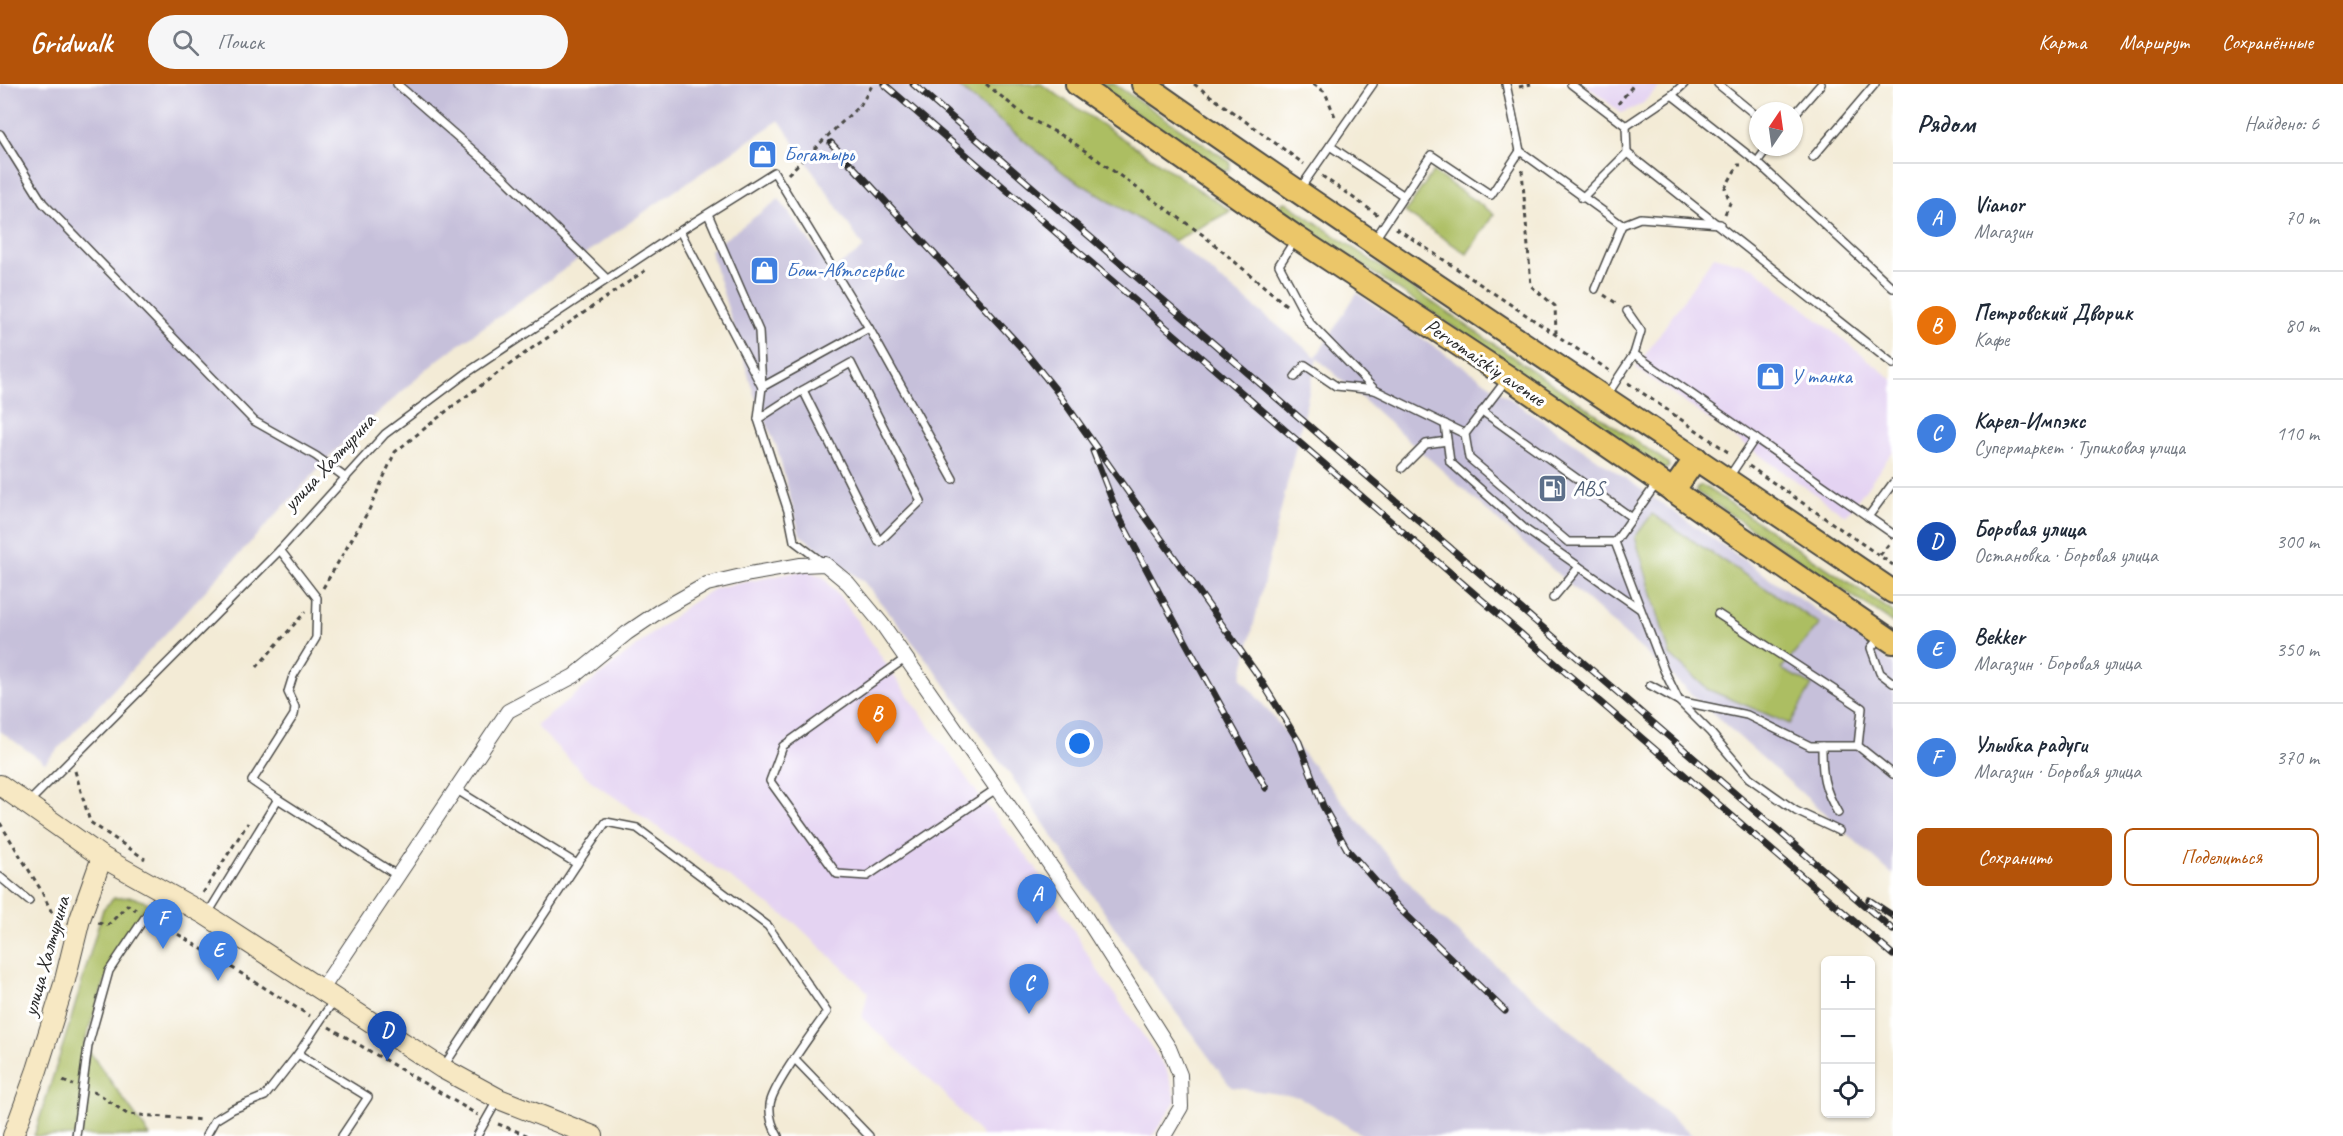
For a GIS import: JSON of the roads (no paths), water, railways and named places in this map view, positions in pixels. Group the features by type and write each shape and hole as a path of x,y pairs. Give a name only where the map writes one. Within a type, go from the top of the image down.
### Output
{"main road":[{"name":"Pervomaiskiy avenue","path":"1077,84 1296,238 1508,376 1888,638"},
{"name":"Pervomaiskiy avenue","path":"1143,84 1372,243 1728,479 1893,592"},
{"path":"1248,204 1269,172"},
{"path":"1666,485 1696,458"},
{"path":"0,785 102,857 206,915 442,1068 499,1099 593,1136"},
{"name":"улица Халтурина","path":"13,1136 37,1070 64,984 80,919 102,857"}],"street":[{"path":"329,993 398,876 508,711 574,676 627,633 661,610 707,584 801,564 825,564 848,583 882,624 1078,905 1169,1048 1180,1075 1181,1107 1164,1136"}],"lane":[{"path":"397,84 500,174 607,279"},
{"path":"1298,192 1373,84"},
{"path":"1506,84 1520,152 1622,225"},
{"path":"1571,84 1626,126"},
{"path":"1626,126 1672,95 1684,84"},
{"path":"1718,84 1749,110"},
{"path":"1803,105 1821,84"},
{"path":"1813,157 1875,84"},
{"path":"1672,95 1757,162 1893,288"},
{"path":"1582,198 1627,153 1626,126"},
{"path":"0,134 43,203 254,421 316,456 346,478"},
{"path":"1330,146 1404,196"},
{"path":"1372,243 1431,155 1491,195 1520,152"},
{"path":"1627,153 1720,224 1893,364"},
{"path":"1757,162 1761,156"},
{"name":"улица Халтурина","path":"28,804 280,550 385,434 468,372 680,231 774,172 869,328"},
{"path":"708,214 759,331 762,387 758,419 788,511 794,541 825,564"},
{"path":"1595,289 1622,225 1640,218 1720,224"},
{"path":"680,231 762,387"},
{"path":"1296,238 1279,265 1309,322 1375,390 1465,434"},
{"path":"1605,397 1634,354 1641,331 1626,311"},
{"path":"762,387 869,328 954,479"},
{"path":"1634,354 1893,536"},
{"path":"758,419 803,390 851,363 921,501 879,542 803,390"},
{"path":"1295,377 1305,365 1336,386 1375,390"},
{"path":"1508,376 1465,434 1469,458 1568,542 1615,542"},
{"path":"1482,411 1631,517"},
{"path":"1445,424 1450,462 1525,529 1640,609"},
{"path":"1728,479 1755,438"},
{"path":"1402,468 1426,444 1447,441"},
{"path":"1868,517 1893,483"},
{"path":"1615,542 1631,517 1666,485"},
{"path":"1615,542 1664,670 1679,701"},
{"path":"280,550 317,598 316,638 292,676 288,692 295,707 294,715 252,781 398,876"},
{"path":"1552,598 1579,567"},
{"path":"1718,614 1862,708 1858,746"},
{"path":"1888,638 1871,648 1880,673 1893,683"},
{"path":"906,658 783,746 770,781 837,874 867,876 996,789"},
{"path":"1650,685 1679,701 1710,732 1749,778 1796,811 1839,831"},
{"path":"1679,701 1747,715 1810,746 1858,746 1893,774"},
{"path":"1822,746 1822,770 1826,792 1838,813"},
{"path":"456,790 577,864"},
{"path":"206,915 278,799"},
{"path":"442,1068 606,822 637,828 768,926 827,1012 795,1059 770,1102 771,1124 778,1136"},
{"path":"0,877 29,901"},
{"path":"76,1136 88,1046 108,971 164,890"},
{"path":"206,1136 215,1120 233,1109 265,1096 298,1054 319,1021 329,993"},
{"path":"298,1054 368,1098 342,1136"},
{"path":"795,1059 869,1136"},
{"path":"477,1136 499,1099"}],"railway":[{"path":"884,84 1893,955"},
{"path":"913,84 1893,930"},
{"path":"831,143 1020,346 1055,389 1257,674 1299,742 1323,806 1347,849 1399,908 1505,1011"},
{"path":"1093,451 1118,515 1266,788"},
{"path":"1869,900 1893,916"}],"place":[{"name":"Богатырь","path":"763,154"},
{"name":"Бош-Автосервис","path":"765,270"},
{"name":"У танка","path":"1770,376"},
{"name":"ABS","path":"1552,488"},
{"name":"Петровский Дворик","path":"877,744"},
{"name":"Vianor","path":"1037,924"},
{"name":"Улыбка радуги","path":"163,949"},
{"name":"Bekker","path":"218,981"},
{"name":"Карел-Импэкс","path":"1029,1014"},
{"name":"Боровая улица","path":"387,1061"}]}
